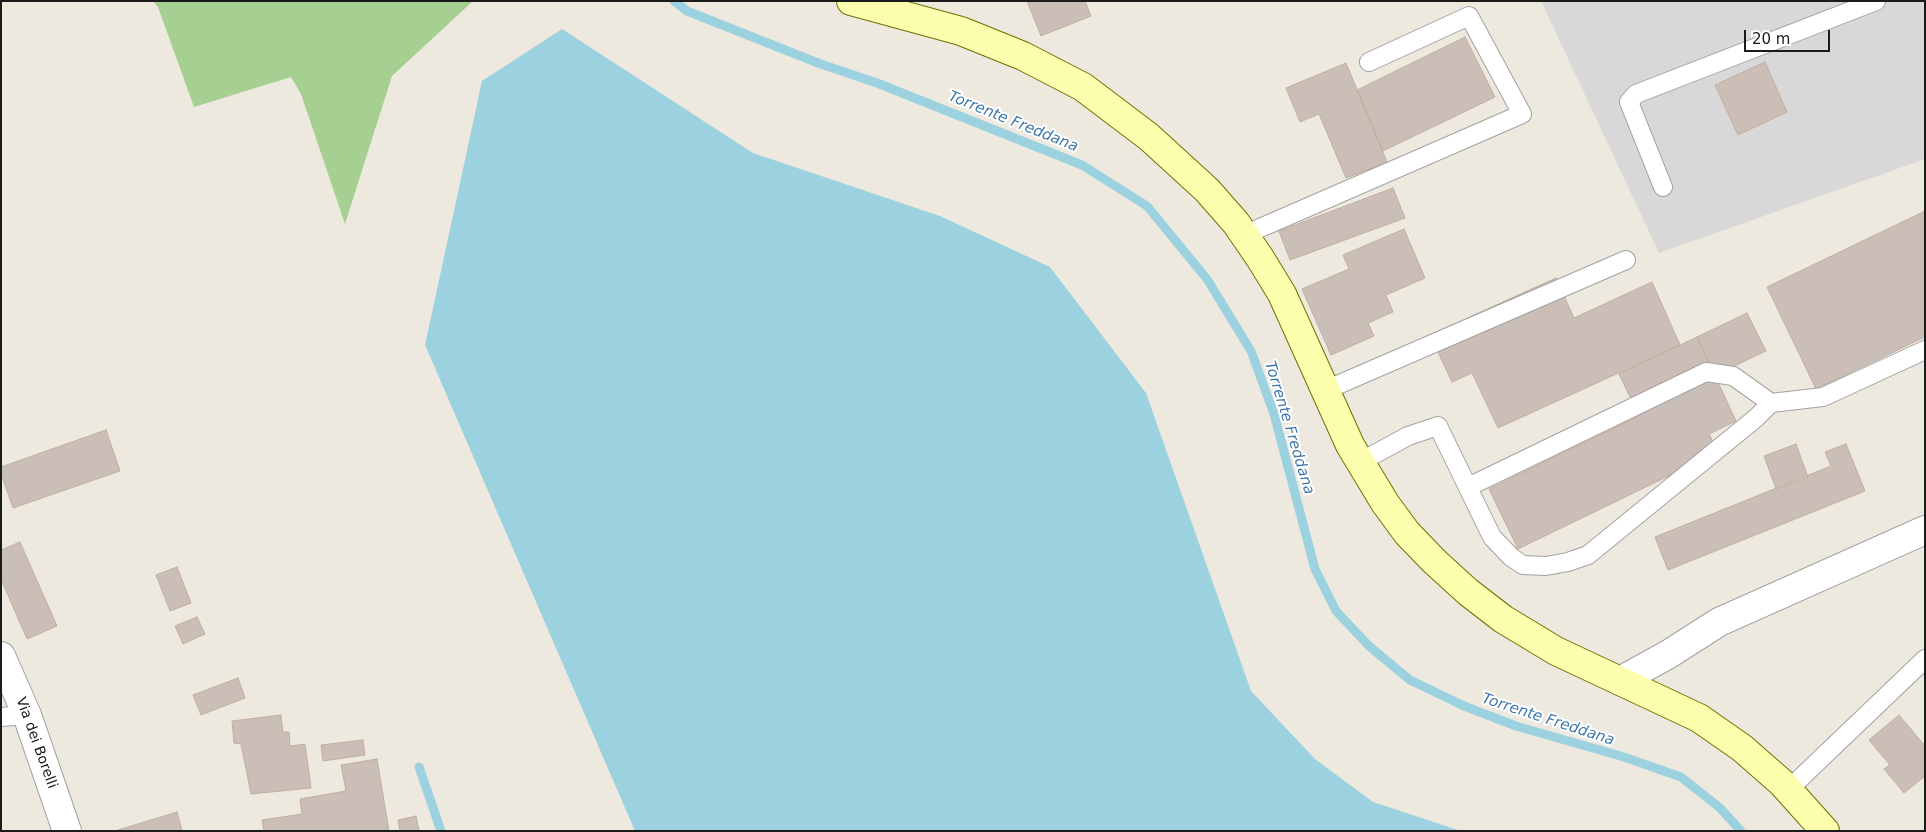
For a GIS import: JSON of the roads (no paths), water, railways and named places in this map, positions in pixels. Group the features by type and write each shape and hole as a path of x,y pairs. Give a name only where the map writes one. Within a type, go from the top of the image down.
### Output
{"main road":[{"path":"851,1 919,11 961,31 1023,56 1083,87 1179,163 1207,190 1244,235 1282,294 1350,445 1407,533 1468,592 1503,619 1556,651 1699,718 1742,748 1788,790 1825,831"}],"street":[{"path":"1620,681 1669,654 1719,622 1925,530"},
{"name":"Via dei Borelli","path":"1,656 14,716 68,831"}],"lane":[{"path":"1664,186 1629,102 1636,94 1876,1"},
{"path":"1244,235 1522,114 1469,16 1369,62"},
{"path":"1326,390 1626,260"},
{"path":"1360,462 1408,436 1438,426 1492,537 1511,557 1523,565 1546,566 1568,562 1588,555 1756,418 1771,403 1823,397 1925,350"},
{"path":"1468,487 1706,372 1734,376 1771,403"},
{"path":"1788,790 1925,659"}],"water":[{"path":"562,29 753,153 940,216 1050,267 1146,393 1251,691 1315,759 1373,802 1461,831 635,831 425,345 482,81"}],"waterway":[{"name":"Torrente Freddana","path":"674,1 687,11 818,63 877,83 1082,165 1147,206 1207,279 1251,351 1274,414 1315,569 1336,611 1369,646 1410,680 1464,706 1516,726 1624,757 1681,777 1720,808 1741,831"},
{"path":"419,767 441,831"}]}
